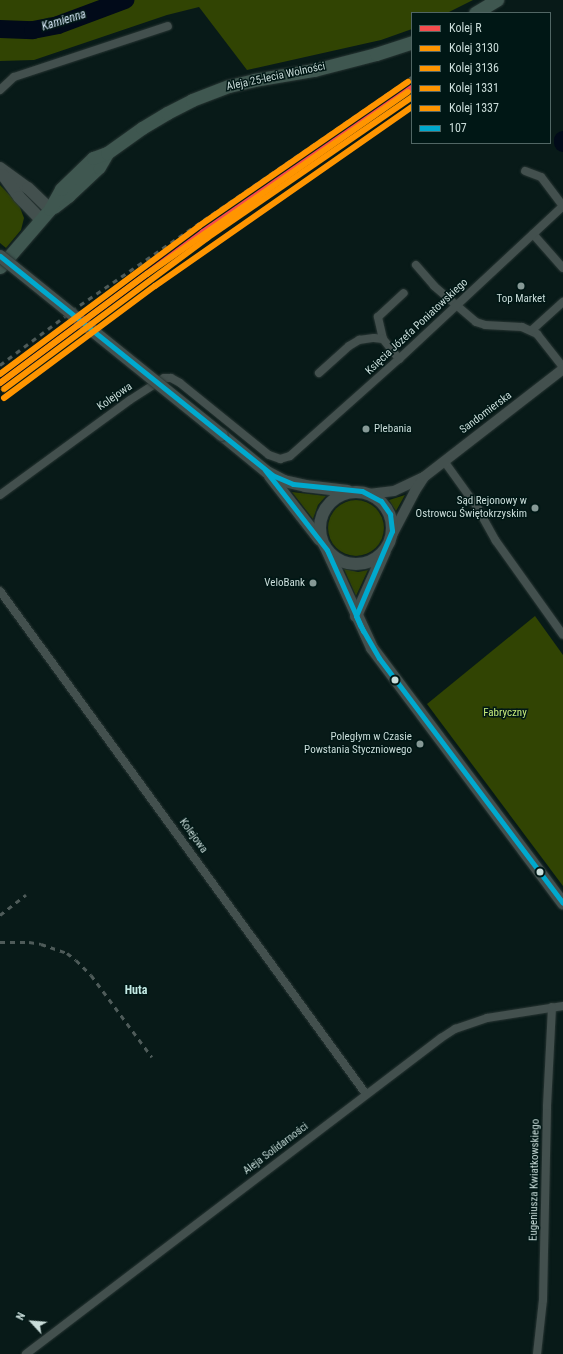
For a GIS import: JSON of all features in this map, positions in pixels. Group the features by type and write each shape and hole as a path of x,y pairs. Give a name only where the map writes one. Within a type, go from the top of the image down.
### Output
{"main road":[{"path":"477,12 497,0"},
{"name":"Aleja 25-lecia Wolności","path":"0,268 50,209 61,189 93,158 106,153 142,128 192,100 254,80 314,70 376,54 411,42"},
{"path":"0,169 28,188 50,209"},
{"path":"0,169 19,197 40,220"},
{"path":"0,256 267,472 335,558 344,562 361,564 376,558 388,544"},
{"path":"267,472 293,484 369,494 381,501 390,514 392,530 388,544 356,616"},
{"path":"351,491 336,497 324,509 319,524 324,545 365,636 378,658 563,903"}],"street":[{"path":"0,90 14,77 168,26"},
{"path":"525,171 541,177 563,206"},
{"name":"Księcia Józefa Poniatowskiego","path":"283,459 290,456 399,359 563,206"},
{"path":"533,234 563,268"},
{"path":"416,265 434,286 476,322 485,325 516,326 532,330 540,337 563,368"},
{"path":"399,359 383,339 378,317 404,293"},
{"path":"532,330 563,302"},
{"path":"319,373 349,346 359,340 374,338 383,339"},
{"name":"Sandomierska","path":"369,494 394,491 424,477 563,368"},
{"name":"Kolejowa","path":"0,495 123,404 164,378 171,378 180,383 264,452 273,457 283,459"},
{"path":"444,461 477,507 496,541 560,626 563,635"},
{"name":"Sandomierska","path":"388,544 415,491 424,477"},
{"name":"Kolejowa","path":"0,591 366,1094"},
{"name":"Aleja Solidarności","path":"26,1354 441,1038 455,1029 487,1018 559,1006"},
{"name":"Eugeniusza Kwiatkowskiego","path":"537,1354 543,1300 547,1106 559,1006"}],"green space":[{"path":"0,0 473,0 449,12 411,12 411,29 381,40 247,70 199,7 167,15 34,60 0,61"},
{"path":"0,185 19,205 24,218 21,230 6,248 0,243"},
{"path":"292,492 326,496 318,505 313,519"},
{"path":"405,495 396,511 389,500"},
{"path":"350,500 362,500 372,504 380,512 384,522 384,534 380,544 372,552 362,556 350,556 340,552 332,544 328,534 328,522 332,512 340,504"},
{"path":"344,569 358,572 368,570 356,596"},
{"name":"Fabryczny","path":"535,616 563,655 563,886 427,704"}],"waterway":[{"name":"Kamienna","path":"0,29 33,30 58,25 125,0"}],"railway":[{"path":"0,365 80,305 411,78"},
{"path":"0,915 26,895"},
{"path":"0,942 29,942 41,944 67,953 91,975 152,1057"}],"rail line":[{"name":"3136","path":"0,374 199,226 408,82"},
{"name":"R","path":"0,383 203,232 411,89"},
{"name":"1337","path":"0,383 147,274 408,92"},
{"name":"3130","path":"4,389 207,238 411,98"},
{"name":"1331","path":"4,398 155,286 411,108"}],"transit line":[{"name":"107","path":"0,256 272,475 293,484 362,491 381,501 390,514 392,531 356,616 360,625 379,658 563,903"},
{"name":"107","path":"265,470 327,550 363,631"}],"place":[{"name":"Top Market","path":"521,286"},
{"name":"Plebania","path":"366,429"},
{"name":"Sąd Rejonowy w Ostrowcu Świętokrzyskim","path":"535,508"},
{"name":"VeloBank","path":"313,583"},
{"name":"Poległym w Czasie Powstania Styczniowego","path":"420,744"}],"district":[{"name":"Huta","path":"136,991"}]}
